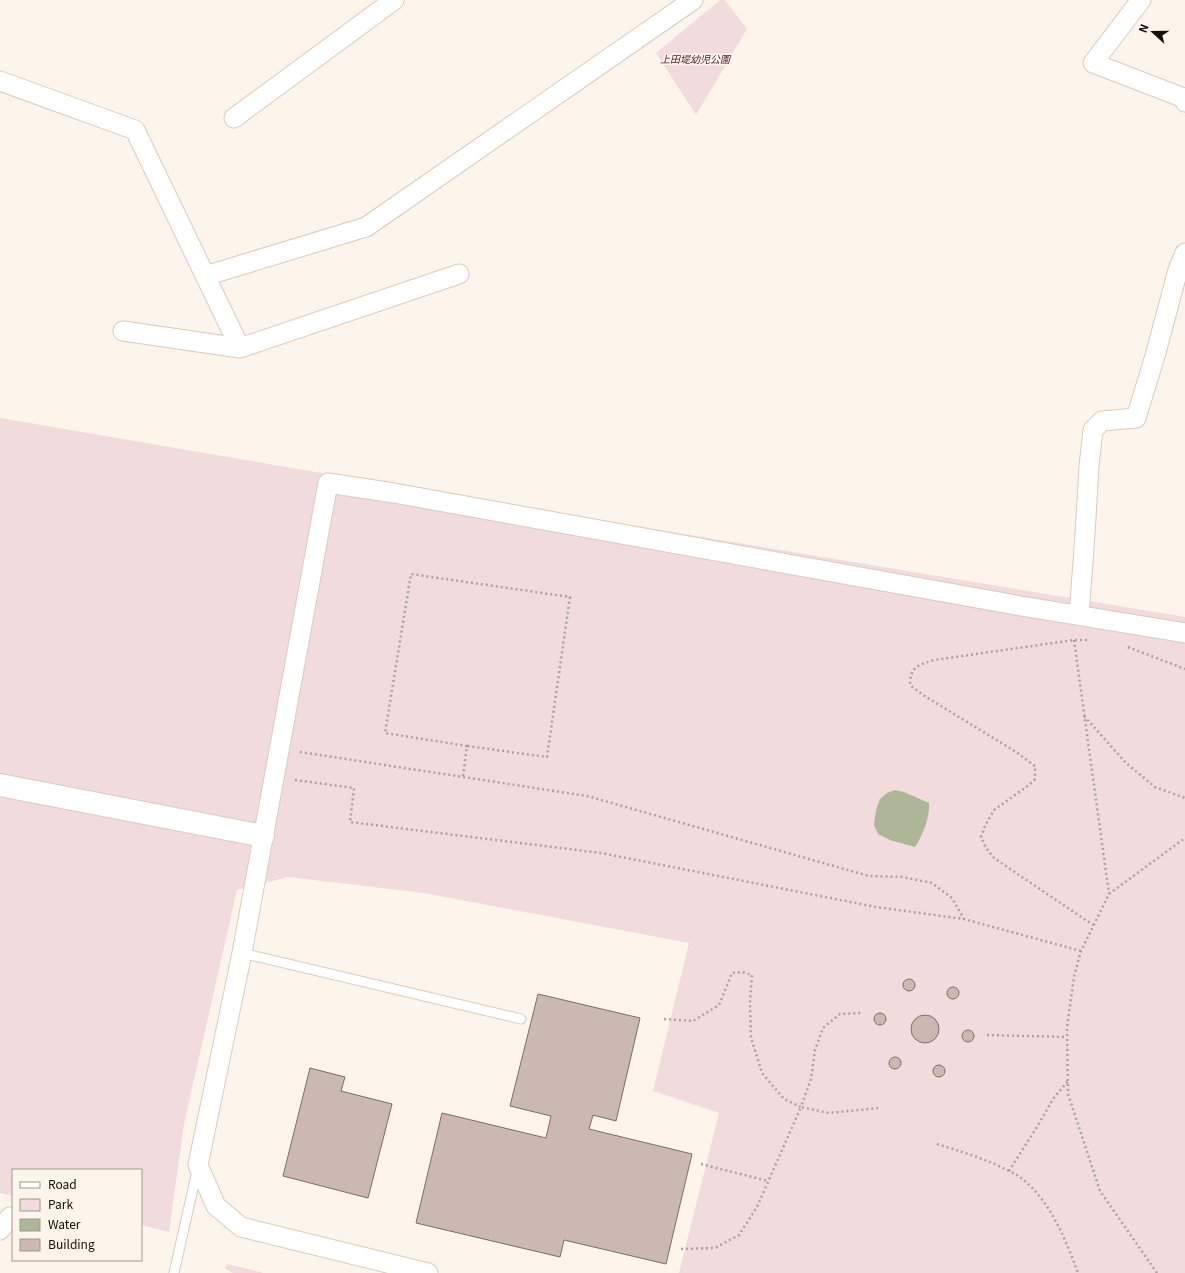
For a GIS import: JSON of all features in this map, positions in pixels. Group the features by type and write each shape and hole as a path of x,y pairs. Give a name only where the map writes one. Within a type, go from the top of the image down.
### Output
{"street":[{"path":"205,276 366,227 693,0"},
{"path":"1141,0 1093,63 1184,98 1185,102"},
{"path":"234,118 385,3"},
{"path":"0,81 135,130 240,348"},
{"path":"1076,624 1093,430 1102,421 1136,418 1155,356 1178,270 1185,253"},
{"path":"123,331 240,348 459,274"},
{"path":"428,1273 241,1227 216,1206 198,1166 242,953 328,483 394,493 1076,624 1185,633"},
{"path":"0,785 264,836"}],"lane":[{"path":"242,953 521,1019"},
{"path":"174,1273 198,1166"}],"path":[{"path":"411,574 570,597 547,757 467,746 385,733 411,574"},
{"path":"1076,624 1074,640 1109,894"},
{"path":"1093,640 1074,640 934,660 917,666 910,675 910,684 923,695 1016,752 1035,766 1035,778 1029,785 994,810 981,837 986,848 994,858 1094,925"},
{"path":"1127,647 1185,668"},
{"path":"1084,716 1126,763 1155,786 1185,798"},
{"path":"463,776 467,746"},
{"path":"279,749 587,796 869,876 902,877 932,883 952,898 964,919"},
{"path":"274,777 354,788 350,822 601,853 876,907 964,919 1081,951"},
{"path":"1157,1273 1100,1191 1068,1094 1067,1027 1074,977 1081,951 1109,894 1185,838"},
{"path":"664,1019 693,1021 719,1005 732,973 742,972 752,975 750,1002 751,1038 762,1073 784,1100 801,1107 828,1113 878,1108"},
{"path":"681,1249 715,1248 739,1235 757,1207 801,1107 811,1079 815,1050 824,1028 840,1014 863,1013"},
{"path":"987,1035 1067,1037"},
{"path":"1009,1171 1053,1099 1068,1081"},
{"path":"937,1144 980,1157 1016,1174 1029,1184 1052,1213 1067,1244 1078,1273"},
{"path":"701,1164 768,1181"}],"green space":[{"name":"上田堤幼児公園","path":"720,0 725,0 747,29 696,115 656,53"},
{"path":"0,418 514,506 1185,617 1185,1273 679,1273 719,1113 653,1091 689,943 424,893 288,877 237,890 184,1124 169,1232 142,1225 142,1169 12,1169 12,1196 0,1193"},
{"path":"227,1264 264,1273 233,1273 225,1268"}],"water":[{"path":"895,790 904,792 929,803 925,826 915,847 890,840 878,834 874,825 876,810 880,799 887,793"}],"building":[{"path":"909,979 913,981 915,985 913,989 909,991 905,989 903,985 905,981"},
{"path":"953,987 957,989 959,993 957,997 953,999 949,997 947,993 949,989"},
{"path":"538,994 640,1018 616,1121 593,1115 589,1129 692,1154 666,1264 564,1240 560,1257 416,1223 442,1113 546,1138 551,1116 510,1106"},
{"path":"880,1013 884,1015 886,1019 884,1023 880,1025 876,1023 874,1019 876,1015"},
{"path":"925,1015 935,1019 939,1029 935,1039 925,1043 915,1039 911,1029 915,1019"},
{"path":"968,1030 972,1032 974,1036 972,1040 968,1042 964,1040 962,1036 964,1032"},
{"path":"895,1057 899,1059 901,1063 899,1067 895,1069 891,1067 889,1063 891,1059"},
{"path":"939,1065 943,1067 945,1071 943,1075 939,1077 935,1075 933,1071 935,1067"},
{"path":"310,1068 345,1077 341,1091 392,1104 368,1198 283,1176"}]}
